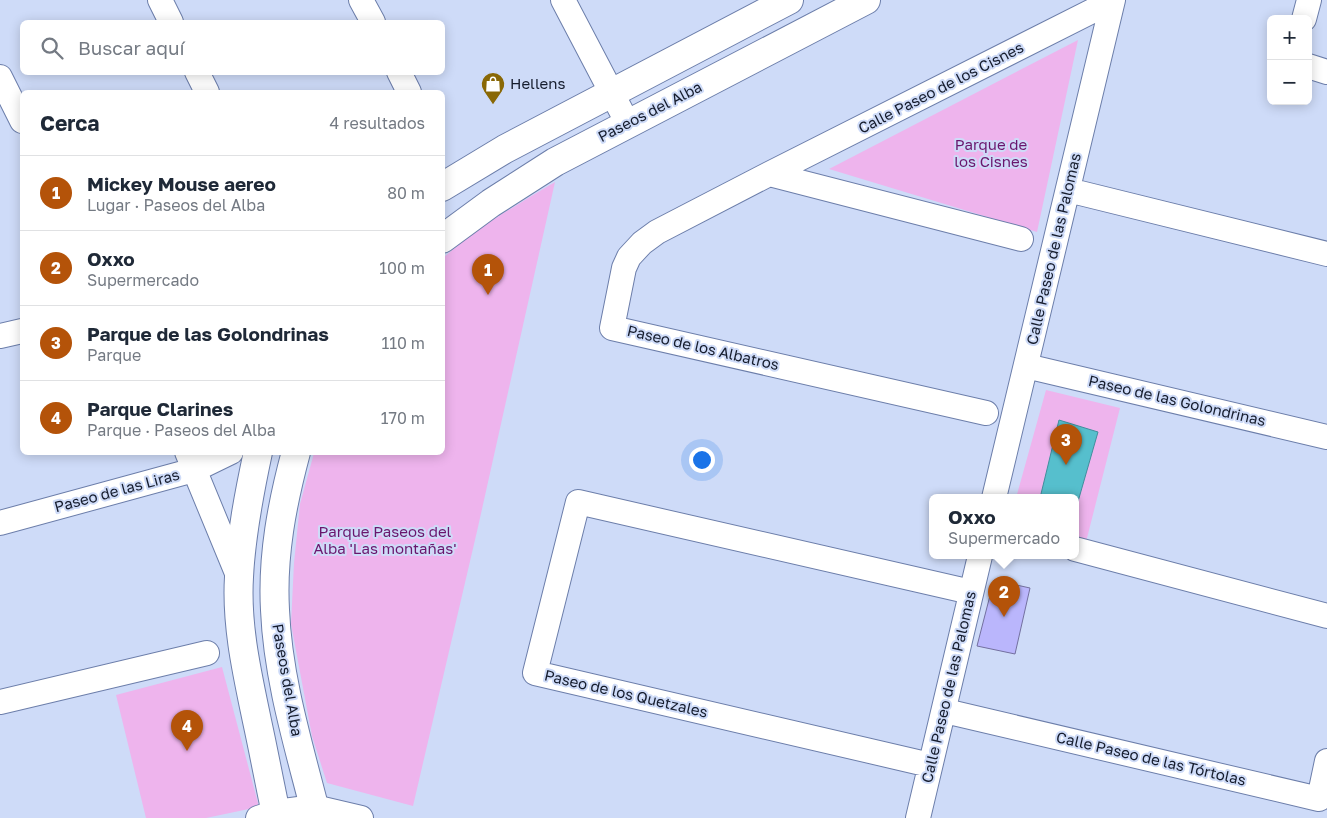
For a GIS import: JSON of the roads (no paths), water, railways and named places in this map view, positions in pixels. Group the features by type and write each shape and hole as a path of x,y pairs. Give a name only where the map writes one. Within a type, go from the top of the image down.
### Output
{"street":[{"path":"160,0 170,20"},
{"path":"361,0 372,20"},
{"path":"563,0 628,124"},
{"name":"Paseos del Alba","path":"445,238 491,203 555,162 866,0"},
{"path":"1305,15 1309,0"},
{"name":"Calle Paseo de los Cisnes","path":"768,174 1112,1"},
{"name":"Calle Paseo de las Palomas","path":"995,494 1112,1"},
{"path":"445,185 505,149 776,3"},
{"path":"1312,67 1327,72"},
{"path":"198,75 206,90"},
{"path":"400,75 408,90"},
{"path":"0,77 20,117"},
{"path":"768,174 1022,239"},
{"name":"Paseo de los Albatros","path":"768,174 658,232 634,251 624,268 612,328 986,413"},
{"path":"1068,190 1327,254"},
{"path":"0,336 20,331"},
{"name":"Paseo de las Golondrinas","path":"1026,366 1327,437"},
{"name":"Paseo de las Liras","path":"0,523 191,461 218,455"},
{"path":"257,455 247,505 239,578 240,620 271,816 315,812 361,818"},
{"name":"Paseos del Alba","path":"295,455 281,512 275,569 275,611 281,664 288,701 315,812"},
{"path":"191,461 239,578"},
{"name":"Paseo de los Quetzales","path":"930,765 535,673 578,502 971,592"},
{"path":"1079,550 1327,616"},
{"name":"Calle Paseo de las Palomas","path":"918,818 945,711 979,559"},
{"path":"0,702 207,654"},
{"name":"Calle Paseo de las Tórtolas","path":"945,711 1319,799 1327,761"}],"place":[{"name":"Hellens","path":"493,105"},
{"name":"Mickey Mouse aereo","path":"488,295"},
{"name":"Parque de las Golondrinas","path":"1066,465"},
{"name":"Oxxo","path":"1004,617"},
{"name":"Parque Clarines","path":"187,751"}],"park label":[{"name":"Parque de los Cisnes","path":"991,154"},
{"name":"Parque Paseos del Alba 'Las montañas'","path":"385,540"}]}
